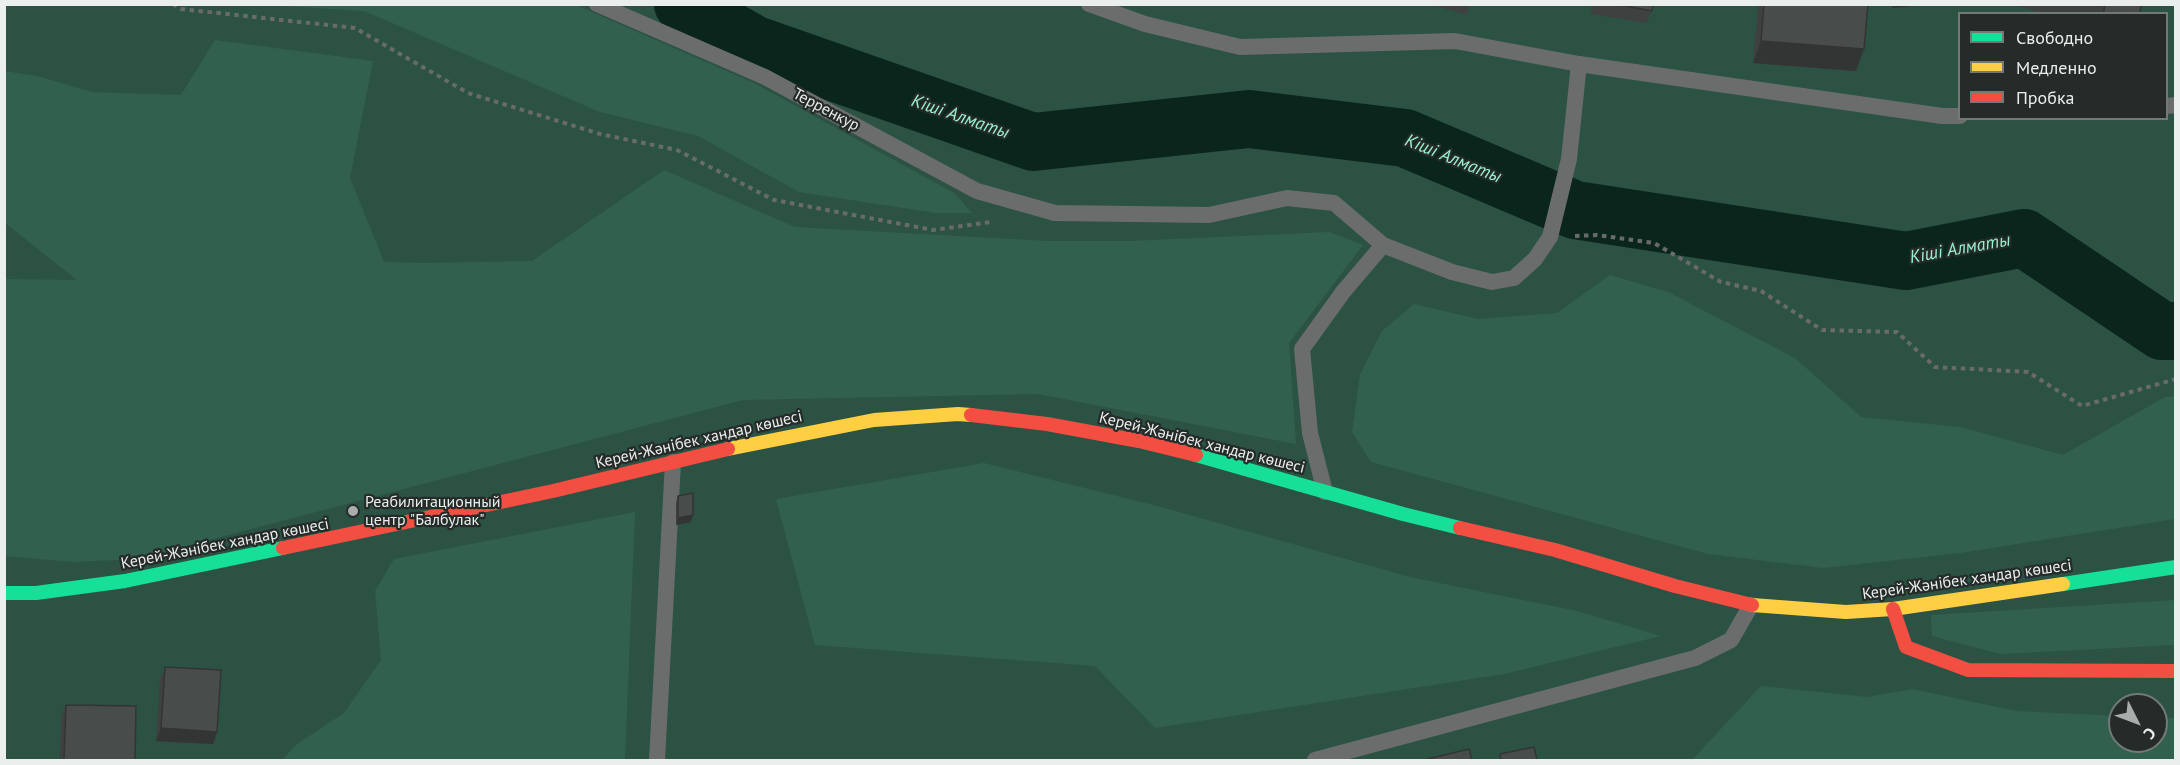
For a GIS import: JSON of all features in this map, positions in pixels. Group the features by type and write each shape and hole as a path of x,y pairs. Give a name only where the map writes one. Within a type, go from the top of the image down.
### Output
{"main road":[{"name":"Керей-Жәнібек хандар көшесі","path":"4,593 36,593 125,581 554,492 766,440 874,420 958,414 1047,424 1139,441 1403,514 1555,550 1675,586 1751,605 1846,612 1893,609 2175,567"},
{"path":"1893,609 1906,647 1968,670 2175,671"}],"lane":[{"name":"Терренкур","path":"597,4 765,77 977,191 1054,213 1209,215 1287,198 1334,203 1383,244 1452,272 1492,282 1514,278 1535,259 1550,237"},
{"path":"1089,4 1145,24 1240,47 1455,41 1579,64 1941,116 1958,116"},
{"path":"1550,237 1569,159 1579,64"},
{"path":"1325,492 1310,433 1302,349 1343,292 1383,244"},
{"path":"657,760 673,462"},
{"path":"1315,760 1695,658 1731,640 1751,605"}],"path":[{"path":"173,4 180,9 355,28 468,93 600,135 677,150 774,200 933,230 999,221"},
{"path":"1550,237 1597,235 1654,243 1721,282 1761,291 1822,330 1897,332 1935,367 2028,372 2082,406 2175,379"}],"green space":[{"path":"4,5 2175,5 2175,760 5,760"},
{"path":"266,5 576,5 754,83 954,193 972,213 936,213 799,192 698,136 600,112 364,11"},
{"path":"215,40 373,61 350,178 384,262 532,261 664,170 795,227 1048,241 1130,241 1329,232 1363,245 1289,343 1296,444 1038,394 743,400 137,559 73,562 5,556 5,279 77,280 5,223 5,71 41,77 92,92 181,95"},
{"path":"1610,275 1668,292 1795,358 1861,417 1960,427 2063,455 2165,397 2175,397 2175,519 1960,553 1823,568 1708,554 1371,462 1352,432 1360,375 1382,331 1414,304 1478,319 1557,313"},
{"path":"984,463 1161,507 1410,577 1577,611 1661,636 1504,674 1155,728 1095,666 815,645 776,499"},
{"path":"635,512 625,760 282,760 296,745 344,713 381,660 375,591 394,559"},
{"path":"2175,600 2175,645 2000,654 1932,636 1931,615"},
{"path":"1761,686 1867,697 1912,689 2016,711 2108,715 2108,753 2168,753 2168,718 2175,718 2175,760 1692,760"}],"building":[{"path":"1615,4 1653,4 1652,11"},
{"path":"1764,4 1868,4 1864,49 1761,41"},
{"path":"2097,4 2141,4 2140,12 2104,12 2105,6"},
{"path":"693,493 693,515 678,518 678,496"},
{"path":"165,667 221,670 217,732 161,728"},
{"path":"66,705 136,706 135,760 64,760"},
{"path":"1534,747 1537,760 1501,760 1500,754"},
{"path":"1469,749 1472,760 1424,760"}],"waterway":[{"name":"Кіші Алматы","path":"683,4 753,44 1033,142 1249,119 1405,138 1575,210 1906,261 2024,238 2162,331 2176,331"}],"traffic: fast":[{"path":"1196,455 1460,528"},
{"path":"4,593 36,593 125,581 283,548"},
{"path":"2063,584 2176,567"}],"traffic: slow":[{"path":"728,449 874,420 971,415"},
{"path":"1752,605 1846,612 1893,609 2063,584"}],"traffic: jam":[{"path":"971,415 1047,424 1139,441 1196,455"},
{"path":"283,548 553,491 728,449"},
{"path":"1460,528 1555,550 1675,586 1752,605"},
{"path":"1893,609 1906,647 1968,670 2176,671"}],"place":[{"name":"Реабилитационный центр \"Балбулак\"","path":"353,511"}]}
